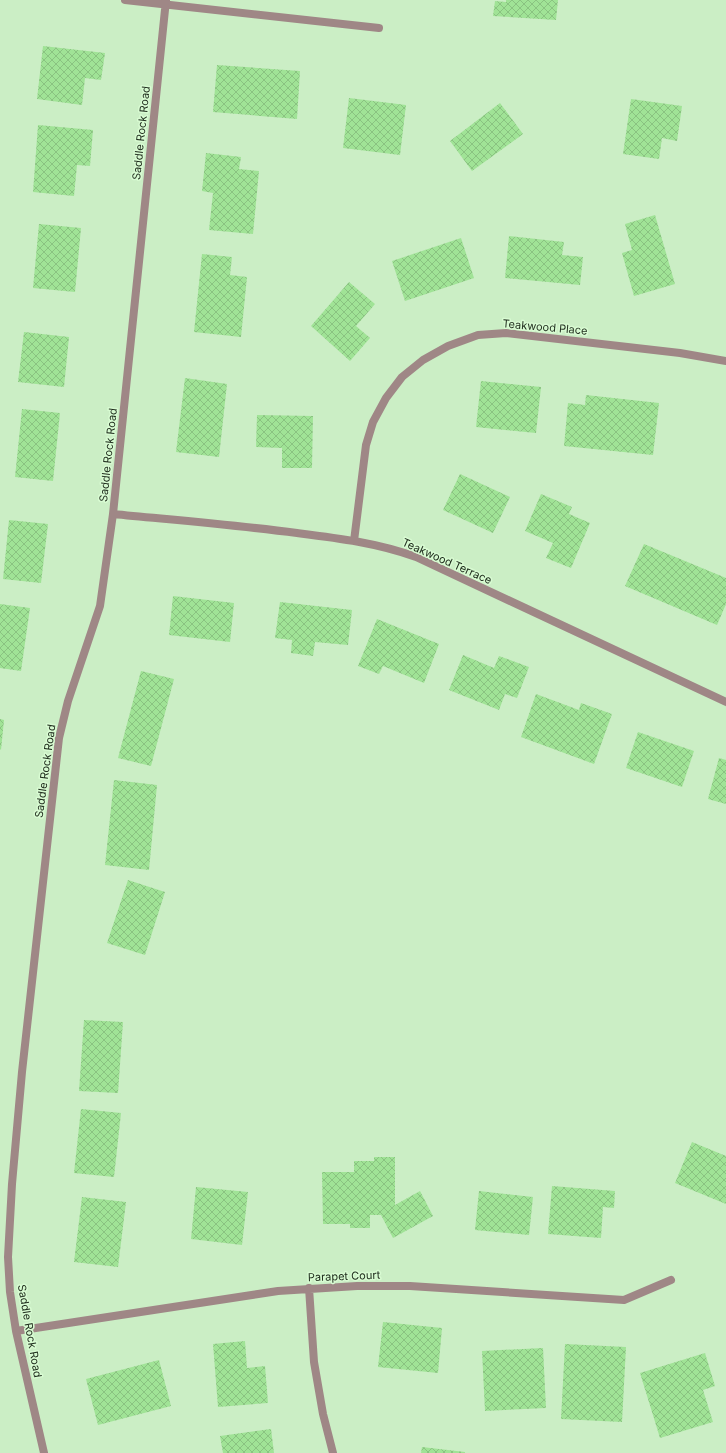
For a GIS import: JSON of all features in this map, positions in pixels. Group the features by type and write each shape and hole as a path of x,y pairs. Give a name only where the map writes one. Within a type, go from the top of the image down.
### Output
{"street":[{"path":"125,0 166,2 379,28"},
{"name":"Saddle Rock Road","path":"44,1453 16,1331 10,1292 8,1257 12,1184 22,1072 59,738 68,701 100,606 113,514 166,2"},
{"name":"Teakwood Place","path":"354,541 366,445 373,422 386,398 402,377 423,360 448,346 478,335 506,332 680,353 726,361"},
{"name":"Teakwood Terrace","path":"113,514 253,527 354,541 398,550 416,557 726,702"},
{"name":"Parapet Court","path":"16,1331 278,1291 309,1288 410,1286 624,1300 671,1280"},
{"path":"309,1288 314,1362 323,1414 333,1453"}],"building":[{"path":"506,0 558,0 556,20 493,16 495,1 506,2"},
{"path":"43,46 105,53 101,80 85,78 82,105 37,99"},
{"path":"217,65 300,71 297,119 213,112"},
{"path":"349,98 406,105 400,155 343,148"},
{"path":"631,99 682,106 677,141 662,138 659,159 623,154"},
{"path":"500,103 523,134 472,171 450,141"},
{"path":"38,125 93,130 90,166 77,165 74,196 33,192"},
{"path":"206,153 241,157 239,169 259,171 253,234 209,230 213,193 202,191"},
{"path":"655,215 675,284 634,296 622,253 632,250 625,224"},
{"path":"39,224 81,228 75,292 33,288"},
{"path":"509,236 564,242 562,255 583,257 580,285 505,278"},
{"path":"461,238 474,278 405,301 392,261"},
{"path":"202,254 232,257 230,275 247,277 241,337 194,332"},
{"path":"349,282 375,304 356,326 370,338 350,361 311,326"},
{"path":"24,332 69,337 64,387 18,382"},
{"path":"185,378 227,384 219,457 176,452"},
{"path":"481,381 541,387 536,433 476,427"},
{"path":"586,395 659,403 653,455 564,446 568,403 585,405"},
{"path":"22,409 60,413 53,481 15,477"},
{"path":"257,415 313,416 312,468 282,468 282,448 256,447"},
{"path":"460,474 510,497 493,533 443,510"},
{"path":"541,494 572,507 569,514 590,523 571,568 546,558 553,543 525,531"},
{"path":"9,520 48,524 41,583 3,579"},
{"path":"644,544 726,578 726,604 717,625 625,586"},
{"path":"173,596 234,603 230,642 169,635"},
{"path":"280,602 352,610 348,645 315,642 313,656 291,653 292,640 275,638"},
{"path":"0,604 30,608 21,671 0,668"},
{"path":"377,619 439,644 424,683 383,666 379,674 358,666"},
{"path":"463,655 494,668 499,656 529,667 517,698 505,694 499,710 449,690"},
{"path":"141,671 174,679 151,766 118,758"},
{"path":"536,694 579,710 581,703 612,714 594,764 521,737"},
{"path":"0,719 4,720 1,750 0,749"},
{"path":"638,732 694,751 682,787 626,768"},
{"path":"719,758 726,760 726,804 708,799"},
{"path":"114,780 157,785 149,870 105,865"},
{"path":"128,880 165,892 145,955 107,943"},
{"path":"84,1020 123,1022 118,1093 79,1091"},
{"path":"81,1109 121,1113 114,1177 74,1173"},
{"path":"692,1142 726,1156 726,1204 675,1183"},
{"path":"374,1157 395,1157 395,1205 420,1191 433,1216 393,1238 381,1215 370,1215 370,1228 350,1228 350,1224 323,1224 322,1172 354,1172 354,1161 374,1161"},
{"path":"552,1186 615,1191 614,1208 603,1207 601,1238 548,1234"},
{"path":"196,1187 248,1192 242,1245 191,1239"},
{"path":"479,1191 533,1197 529,1235 475,1230"},
{"path":"82,1197 126,1202 118,1267 74,1262"},
{"path":"383,1322 442,1328 438,1373 378,1367"},
{"path":"245,1341 247,1368 265,1366 268,1403 218,1407 213,1344"},
{"path":"565,1344 626,1347 622,1422 561,1419"},
{"path":"543,1348 546,1408 485,1411 482,1351"},
{"path":"705,1353 715,1386 703,1390 713,1422 660,1438 640,1373"},
{"path":"159,1360 171,1406 98,1425 86,1379"},
{"path":"271,1429 274,1453 223,1453 220,1436"},
{"path":"422,1447 465,1452 465,1453 421,1453"}]}
